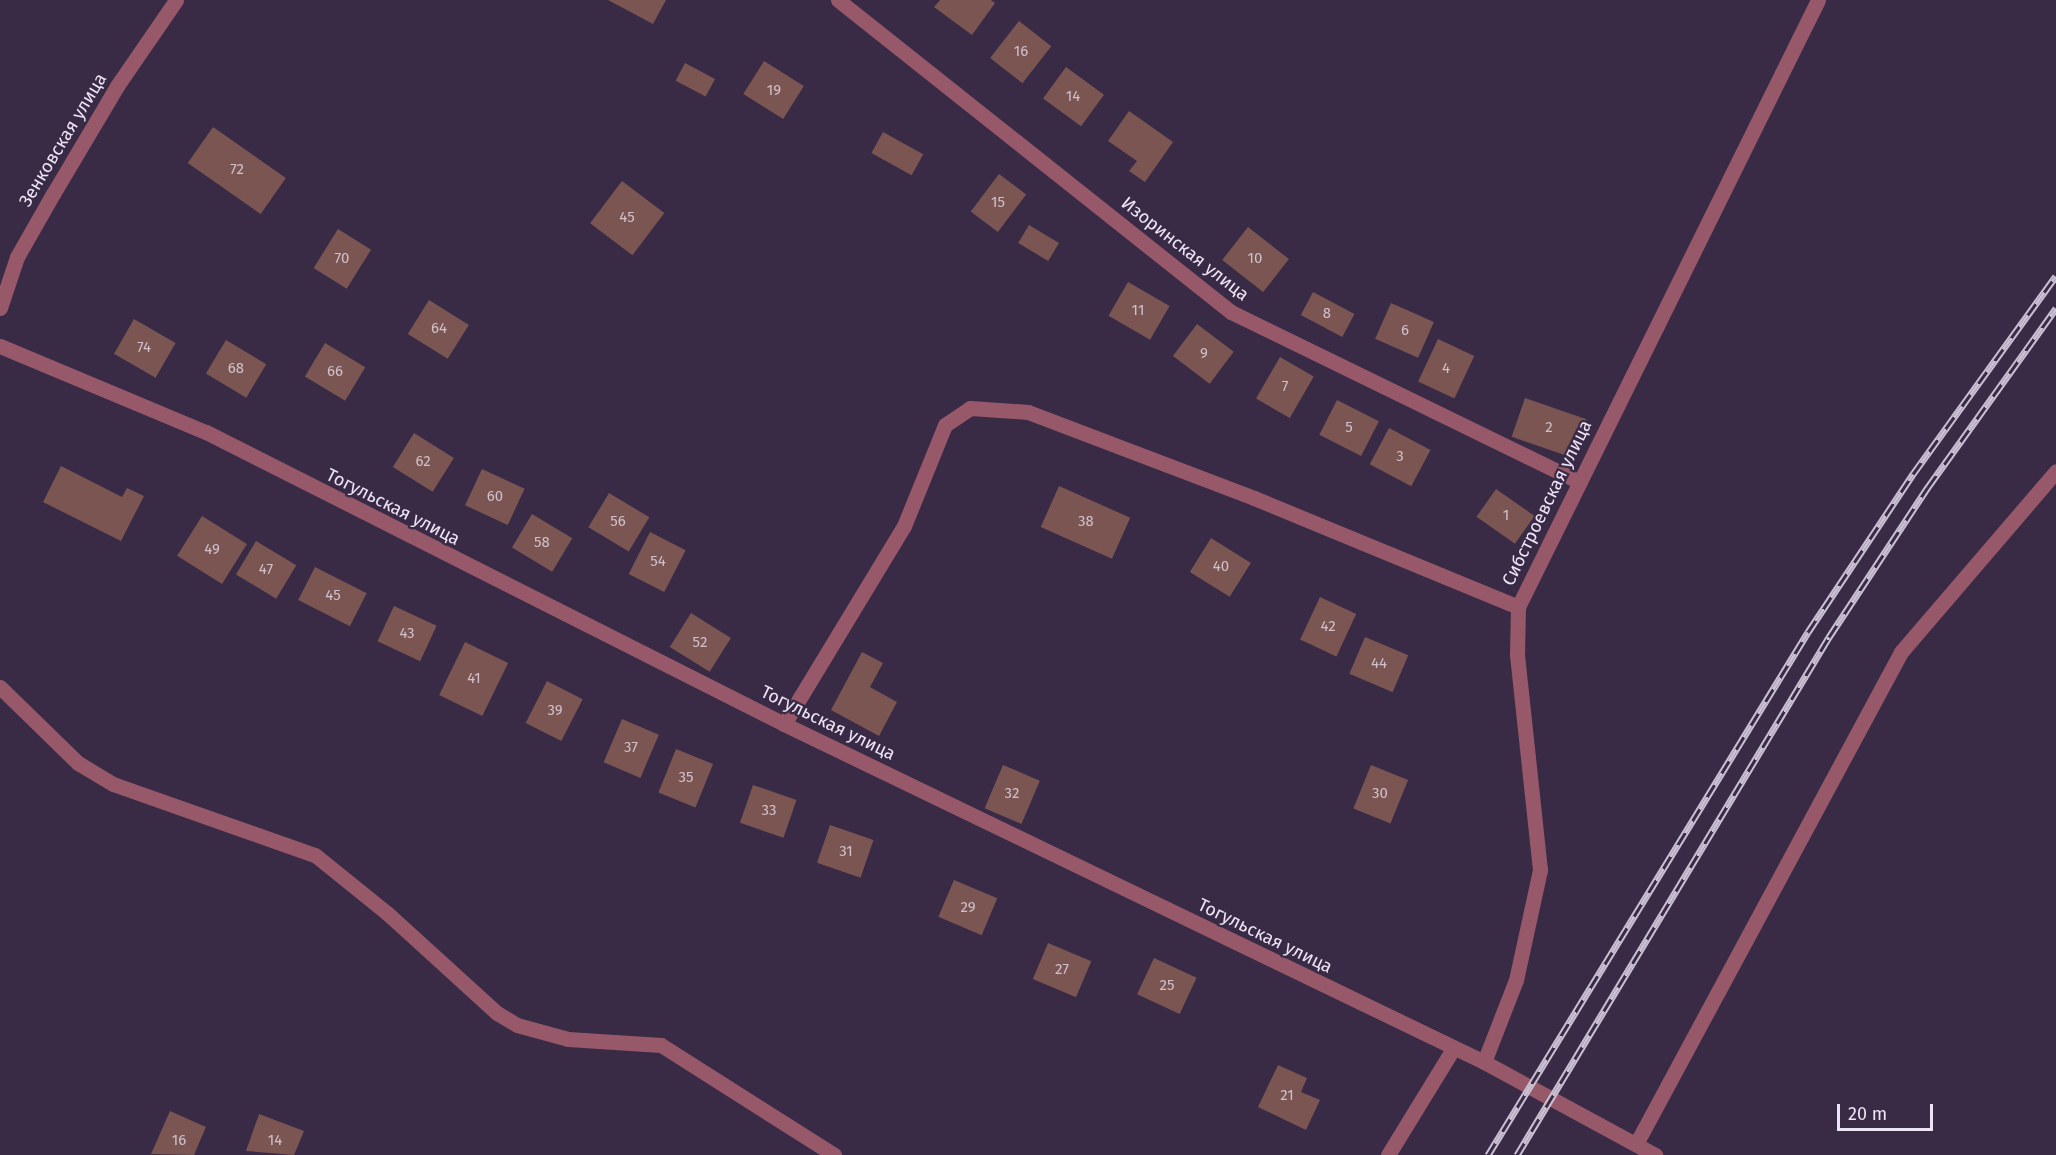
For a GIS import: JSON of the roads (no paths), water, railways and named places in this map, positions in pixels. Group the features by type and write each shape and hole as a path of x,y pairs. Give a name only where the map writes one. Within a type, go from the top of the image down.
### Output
{"street":[{"name":"Зенковская улица","path":"0,308 17,257 117,86 176,0"},
{"name":"Изоринская улица","path":"838,0 1231,312 1580,482"},
{"name":"Сибстроевская улица","path":"1484,1062 1516,980 1540,870 1517,654 1518,608 1818,0"},
{"name":"Тогульская улица","path":"0,346 206,432 784,724 1484,1062 1655,1155"},
{"path":"784,724 904,526 945,425 970,408 1028,412 1254,498 1518,608"},
{"path":"1636,1144 1901,652 2056,471"},
{"path":"0,687 78,763 113,784 315,855 387,913 497,1013 518,1025 568,1039 661,1045 834,1155"},
{"path":"1388,1155 1454,1049"}],"railway":[{"path":"1488,1155 1808,632 1913,474 2056,276"},
{"path":"1517,1155 1829,637 1928,487 2056,308"}]}
